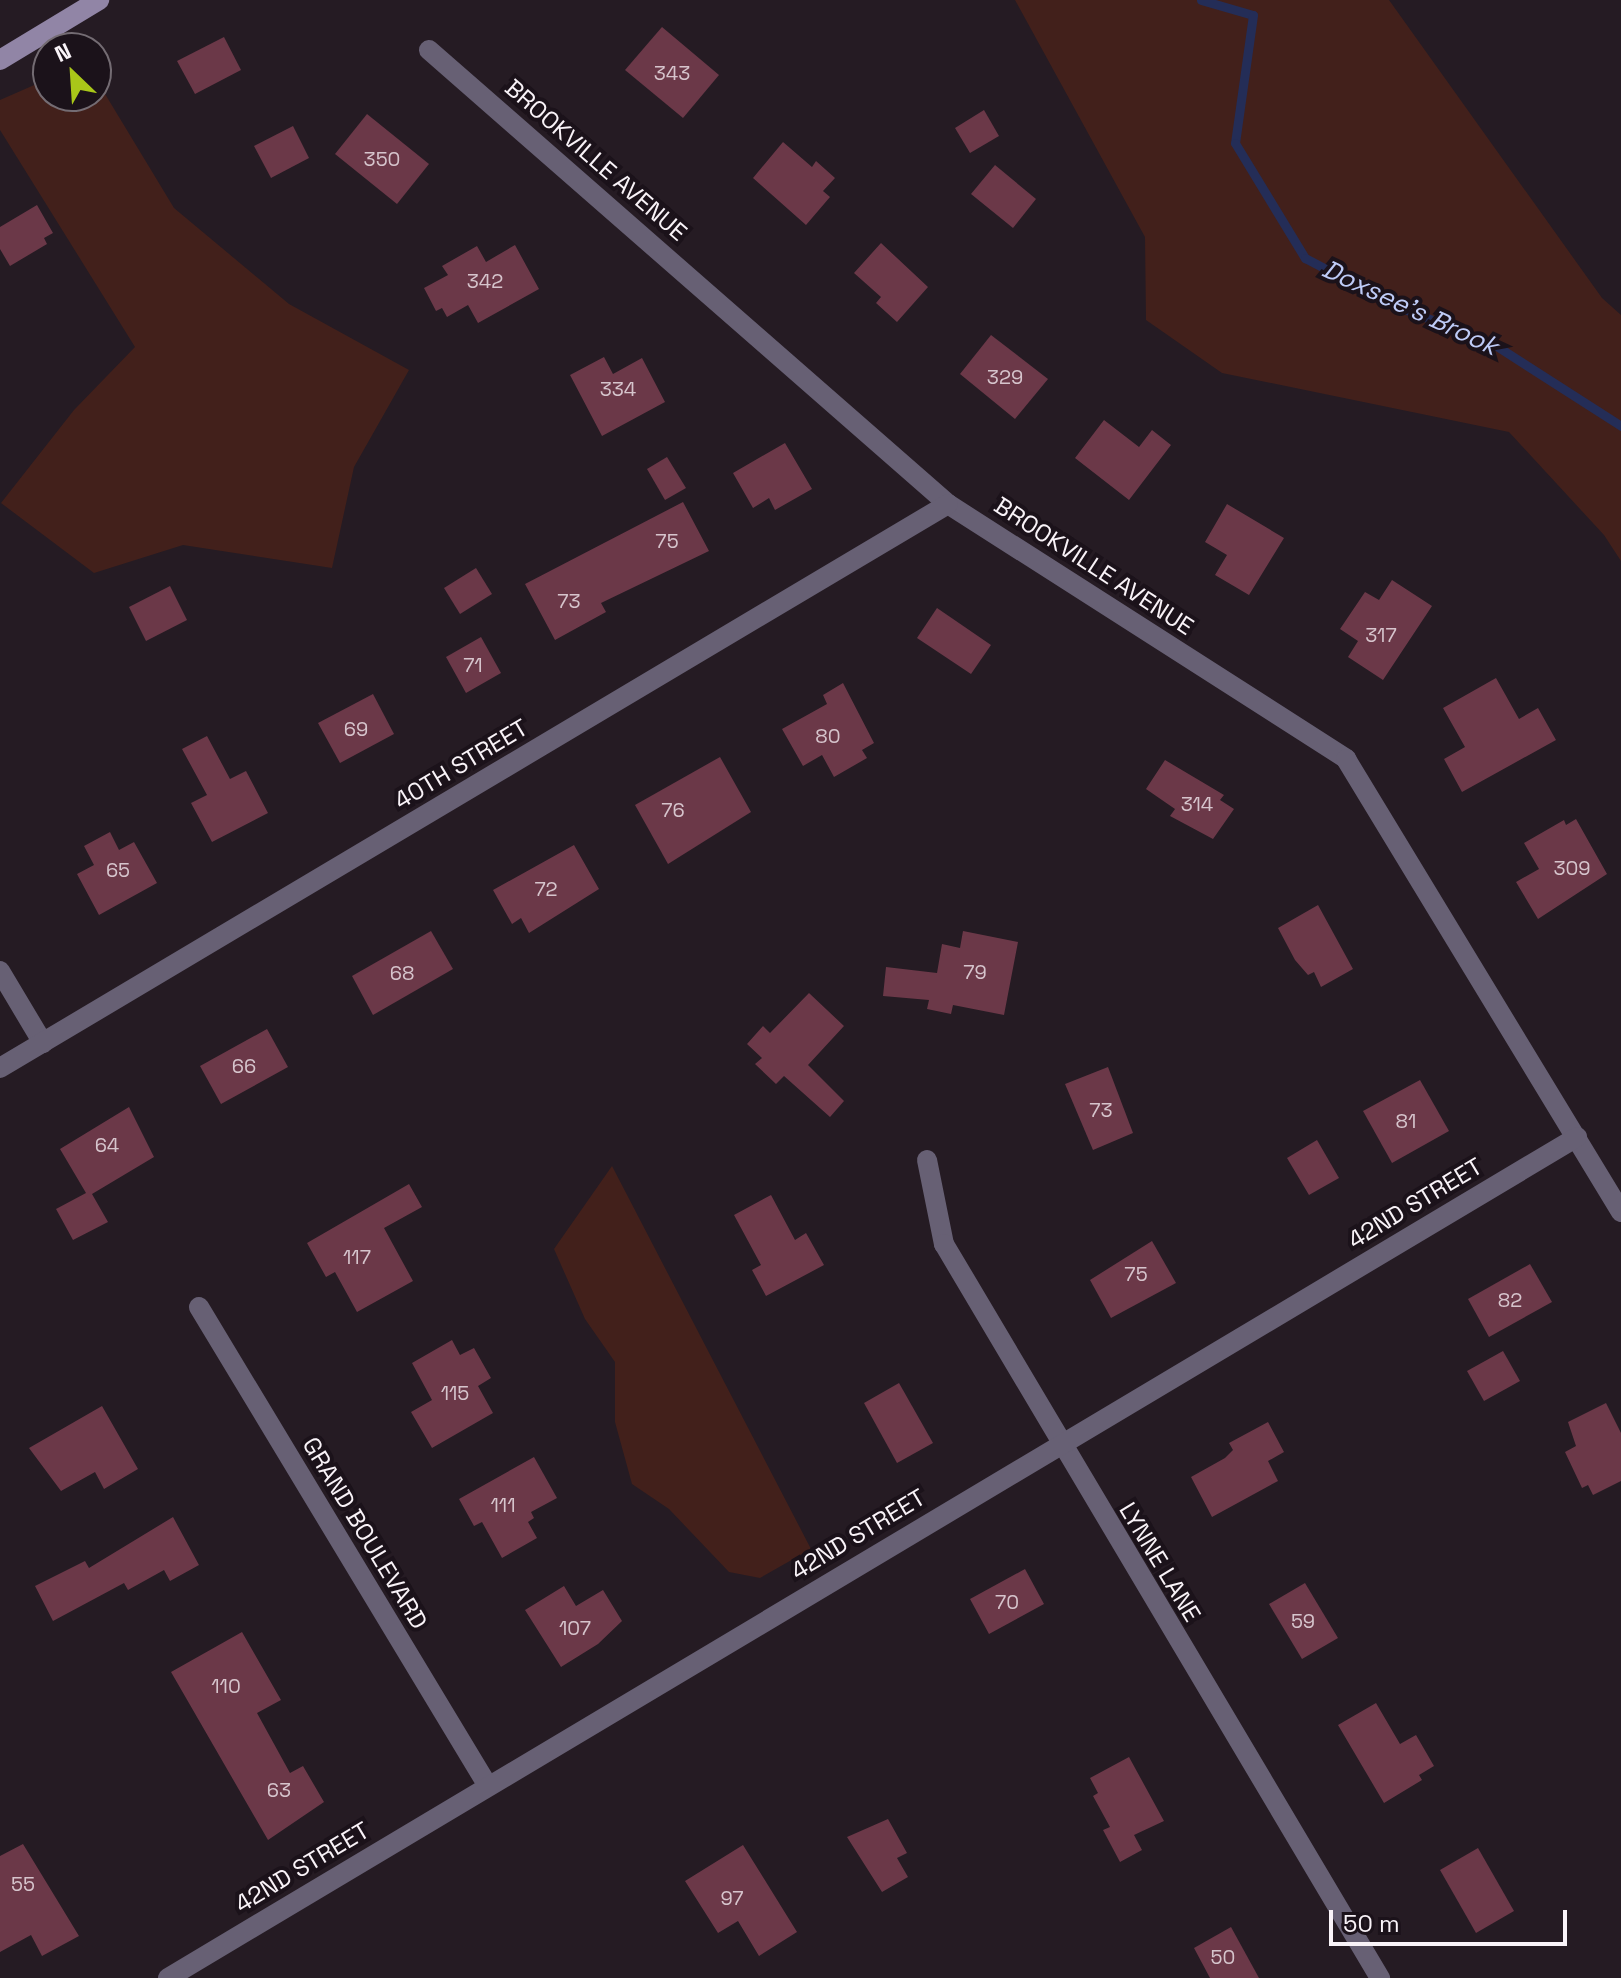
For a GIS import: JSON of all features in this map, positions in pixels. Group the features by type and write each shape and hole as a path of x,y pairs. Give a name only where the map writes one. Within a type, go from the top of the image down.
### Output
{"street":[{"path":"0,60 99,0"},
{"name":"BROOKVILLE AVENUE","path":"429,50 948,504 1346,759 1621,1212"},
{"name":"40TH STREET","path":"0,1068 948,504"},
{"path":"0,971 43,1043"},
{"name":"42ND STREET","path":"168,1978 1577,1137"},
{"name":"LYNNE LANE","path":"927,1160 944,1244 1060,1444 1380,1978"},
{"name":"GRAND BOULEVARD","path":"199,1307 488,1786"}],"shaded area":[{"path":"1015,0 1389,0 1602,298 1621,315 1621,561 1604,535 1509,432 1222,373 1146,320 1145,237"},
{"path":"32,86 32,112 112,112 112,105 174,208 289,304 409,370 354,467 332,568 183,545 94,573 1,503 74,410 135,347 0,130 0,100"},
{"path":"612,1166 811,1549 760,1578 729,1572 669,1509 632,1484 615,1422 615,1362 585,1319 554,1249"}],"building":[{"path":"662,27 719,75 683,118 625,70"},
{"path":"224,37 241,70 195,94 177,61"},
{"path":"984,110 999,136 970,153 955,128"},
{"path":"367,114 429,164 397,204 335,154"},
{"path":"293,126 309,158 271,178 254,146"},
{"path":"783,142 812,167 816,161 835,178 823,191 830,197 806,225 753,178"},
{"path":"995,165 1036,199 1013,228 971,194"},
{"path":"37,205 53,233 44,238 47,244 10,266 0,249 0,227"},
{"path":"881,243 928,287 897,322 876,303 881,297 854,273"},
{"path":"515,245 539,289 478,323 468,305 447,317 442,308 436,311 424,288 448,275 442,266 477,246 486,262"},
{"path":"991,335 1048,379 1015,419 960,374"},
{"path":"604,357 613,374 642,358 665,402 602,436 570,375"},
{"path":"1104,420 1139,447 1152,430 1171,445 1129,500 1075,458"},
{"path":"785,443 812,489 775,510 769,498 753,508 733,473"},
{"path":"667,457 686,488 665,500 647,469"},
{"path":"683,502 709,551 601,603 606,612 555,640 525,584"},
{"path":"1227,504 1284,538 1249,595 1215,575 1227,555 1205,542"},
{"path":"476,568 492,594 460,614 444,588"},
{"path":"1392,580 1432,606 1383,680 1348,657 1358,641 1340,629 1365,592 1379,600"},
{"path":"170,586 187,620 146,641 129,607"},
{"path":"937,608 991,645 971,674 917,638"},
{"path":"481,637 501,673 466,693 446,657"},
{"path":"1496,678 1519,719 1538,708 1556,740 1462,792 1444,759 1465,747 1443,708"},
{"path":"843,683 874,743 862,750 867,758 834,777 822,755 803,766 782,729 827,704 823,695"},
{"path":"373,694 394,734 340,763 318,723"},
{"path":"207,736 230,779 246,771 268,813 212,842 191,803 207,795 182,749"},
{"path":"720,757 751,812 668,864 635,805"},
{"path":"1165,760 1224,795 1220,800 1234,809 1213,839 1170,816 1175,809 1146,789"},
{"path":"1576,819 1607,874 1538,919 1516,882 1539,869 1524,843 1564,820 1566,825"},
{"path":"110,832 119,850 134,842 157,883 99,915 77,874 94,865 84,846"},
{"path":"574,845 599,889 529,933 521,918 512,924 493,890"},
{"path":"1318,905 1353,969 1321,987 1314,972 1308,975 1295,960 1278,928"},
{"path":"431,931 453,969 373,1015 352,976"},
{"path":"963,931 1018,942 1004,1015 953,1005 951,1014 927,1009 929,1000 883,996 886,967 937,973 942,944 960,948"},
{"path":"809,993 844,1026 808,1065 844,1101 830,1117 784,1076 776,1084 755,1064 762,1058 747,1044 763,1026 770,1033"},
{"path":"267,1029 288,1067 221,1104 200,1066"},
{"path":"1108,1067 1133,1133 1093,1150 1065,1084"},
{"path":"1420,1080 1449,1131 1392,1163 1363,1111"},
{"path":"129,1107 154,1157 92,1194 108,1222 73,1240 56,1209 86,1193 60,1149"},
{"path":"1317,1140 1339,1178 1309,1195 1287,1158"},
{"path":"409,1184 422,1207 384,1228 413,1281 357,1312 335,1272 326,1277 307,1243"},
{"path":"771,1195 795,1240 806,1233 824,1265 766,1296 752,1270 761,1265 734,1215"},
{"path":"1152,1241 1176,1283 1111,1318 1090,1280"},
{"path":"1530,1264 1552,1302 1489,1337 1468,1299"},
{"path":"452,1340 460,1355 474,1348 491,1378 478,1386 493,1413 432,1448 411,1412 432,1400 412,1363"},
{"path":"1503,1351 1520,1381 1484,1401 1467,1371"},
{"path":"899,1383 933,1443 897,1463 864,1403"},
{"path":"1606,1403 1621,1433 1621,1481 1593,1495 1588,1485 1582,1488 1565,1452 1576,1446 1568,1422"},
{"path":"102,1406 138,1469 104,1489 95,1472 61,1491 29,1448"},
{"path":"1268,1422 1284,1452 1268,1461 1278,1481 1212,1517 1191,1477 1225,1458 1233,1450 1229,1443"},
{"path":"534,1457 557,1498 531,1512 534,1518 528,1522 537,1538 502,1558 482,1522 474,1526 459,1499"},
{"path":"173,1517 199,1565 170,1581 164,1570 128,1590 124,1583 53,1621 35,1586 85,1561 89,1568"},
{"path":"1025,1569 1044,1604 989,1634 970,1599"},
{"path":"1305,1583 1338,1638 1302,1659 1269,1604"},
{"path":"564,1586 576,1606 603,1590 622,1621 598,1644 561,1667 525,1610"},
{"path":"242,1632 281,1700 257,1713 290,1773 303,1766 324,1802 268,1840 171,1672"},
{"path":"1376,1703 1400,1744 1416,1735 1434,1766 1419,1775 1422,1780 1384,1803 1338,1725"},
{"path":"1129,1757 1164,1821 1134,1835 1142,1850 1120,1862 1103,1830 1110,1827 1093,1796 1098,1793 1090,1778"},
{"path":"888,1819 907,1853 897,1858 908,1877 882,1892 847,1837"},
{"path":"23,1844 79,1936 42,1956 31,1935 0,1952 0,1856"},
{"path":"743,1845 797,1932 759,1956 738,1921 718,1933 685,1881"},
{"path":"1478,1848 1514,1911 1476,1933 1440,1870"},
{"path":"1231,1927 1259,1978 1210,1978 1194,1948"}],"waterway":[{"name":"Doxsee's Brook","path":"1201,0 1253,15 1235,143 1305,258 1397,306 1495,345 1621,426"}]}
